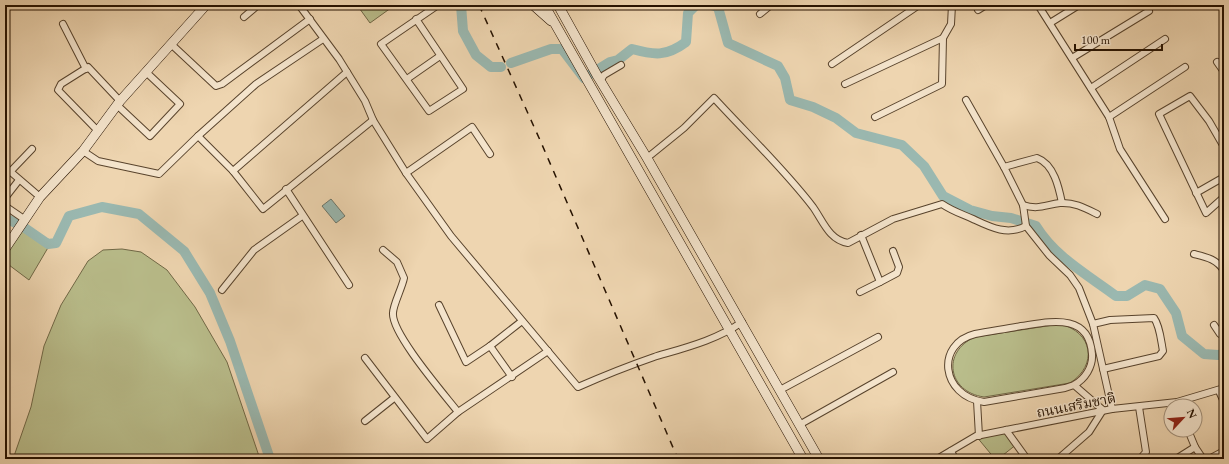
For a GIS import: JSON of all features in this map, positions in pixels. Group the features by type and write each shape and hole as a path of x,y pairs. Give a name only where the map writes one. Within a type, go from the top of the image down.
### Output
{"main road":[{"path":"5,250 23,220 40,197 83,151 97,130 119,103 206,5"},
{"path":"533,5 557,26"},
{"path":"558,5 583,51 595,80 803,459"},
{"path":"544,6 573,54 595,80 647,158 819,459"}],"street":[{"path":"244,17 258,5"},
{"path":"299,5 348,72 365,101 373,120 406,173 451,236 578,387 615,370 731,330 742,322"},
{"path":"416,19 463,89 428,111 381,44 416,19 438,5"},
{"path":"760,14 771,5"},
{"path":"832,64 919,5"},
{"path":"875,117 942,84 943,38 951,24 952,5"},
{"path":"978,10 986,5"},
{"path":"1038,5 1109,117 1120,149 1165,219"},
{"path":"1050,23 1079,5"},
{"path":"1072,58 1149,11"},
{"path":"171,44 216,86 222,84 310,19"},
{"path":"63,24 86,69"},
{"path":"83,151 98,161 159,174 198,136 256,84 323,38"},
{"path":"845,84 943,38"},
{"path":"1091,88 1165,39"},
{"path":"407,79 440,56"},
{"path":"1217,62 1224,72"},
{"path":"595,80 621,65"},
{"path":"97,130 58,90 61,84 88,67 150,136 180,104 146,72"},
{"path":"1109,117 1185,67"},
{"path":"233,171 348,72"},
{"path":"1224,147 1209,121 1190,96 1158,114 1178,152 1206,213 1224,197"},
{"path":"647,158 684,128 714,98 802,193 831,235 840,242 848,243 893,219 942,204 950,210 990,228 1018,230 1026,226"},
{"path":"966,100 1004,167 1023,205 1026,226 1049,255 1070,275 1079,288 1093,324 1112,409"},
{"path":"198,136 233,171 263,209 373,120"},
{"path":"406,173 472,127 490,154"},
{"path":"10,172 32,149"},
{"path":"1004,167 1037,158 1041,159 1050,169 1058,184 1062,203"},
{"path":"5,167 40,197"},
{"path":"1196,193 1224,177"},
{"path":"5,198 19,180"},
{"path":"286,189 302,216 349,285"},
{"path":"1023,205 1034,208 1062,203 1080,206 1097,214"},
{"path":"5,206 23,220"},
{"path":"222,290 254,250 302,216"},
{"path":"860,236 880,282"},
{"path":"383,250 397,262 404,278 393,312 394,324 404,342 458,412"},
{"path":"860,292 897,273 899,267 893,251"},
{"path":"1194,254 1212,259 1220,264 1224,271"},
{"path":"439,305 466,362 490,346 522,321"},
{"path":"1093,324 1110,320 1154,318 1160,334 1163,351 1159,356 1103,369"},
{"path":"1056,321 1066,322 1077,327 1085,335 1090,345 1091,362 1083,378 1074,385 1065,388 984,402 977,401 963,395 955,387 950,377 949,360 956,345 971,335 1034,324 1056,321"},
{"path":"1214,325 1220,334 1224,333"},
{"path":"780,390 878,337"},
{"path":"490,346 512,376"},
{"path":"365,358 426,439 458,412 548,351"},
{"path":"800,425 894,372"},
{"path":"1058,459 1089,432 1103,410 1074,385"},
{"path":"1222,390 1224,402"},
{"name":"ถนนเสริมชาติ","path":"1197,398 1222,390"},
{"path":"365,421 394,398"},
{"path":"977,401 979,436"},
{"name":"ถนนเสริมชาติ","path":"937,459 979,436 1103,410 1163,405"},
{"path":"1139,407 1146,452 1140,459"},
{"path":"1006,430 1027,459"},
{"path":"1191,438 1203,459"},
{"path":"1176,459 1195,447"},
{"path":"951,451 955,459"},
{"path":"1209,459 1224,451"}],"green space":[{"path":"357,5 395,5 370,23"},
{"path":"22,226 49,246 29,280 5,262 5,256"},
{"path":"122,249 141,252 167,270 195,307 227,362 260,459 13,459 31,407 44,346 61,305 88,261 103,250"},
{"path":"1060,324 1071,328 1079,334 1085,341 1088,350 1088,359 1085,367 1079,376 1070,383 984,397 972,394 963,388 956,380 953,371 953,361 957,352 964,344 975,337"},
{"path":"1006,430 1017,444 998,459 995,459 976,436"}],"water":[{"path":"331,199 345,216 336,223 322,206"}],"waterway":[{"path":"461,5 463,31 476,55 491,67 501,67"},
{"path":"511,63 551,49 562,49 584,78 610,62 618,60 632,49 647,53 660,53 679,47 686,42 688,13 696,5"},
{"path":"711,5 718,7 728,43 778,66 785,78 790,100 813,107 836,118 856,133 902,145 924,166 943,196 970,210 992,216 1011,218 1036,226 1062,256 1116,296 1127,296 1145,285 1160,289 1176,313 1182,336 1204,354 1224,354"},
{"path":"5,218 22,226 48,244 56,243 69,216 102,207 139,214 184,251 210,293 230,341 270,459"}],"railway":[{"path":"479,5 540,140 678,459"}]}
